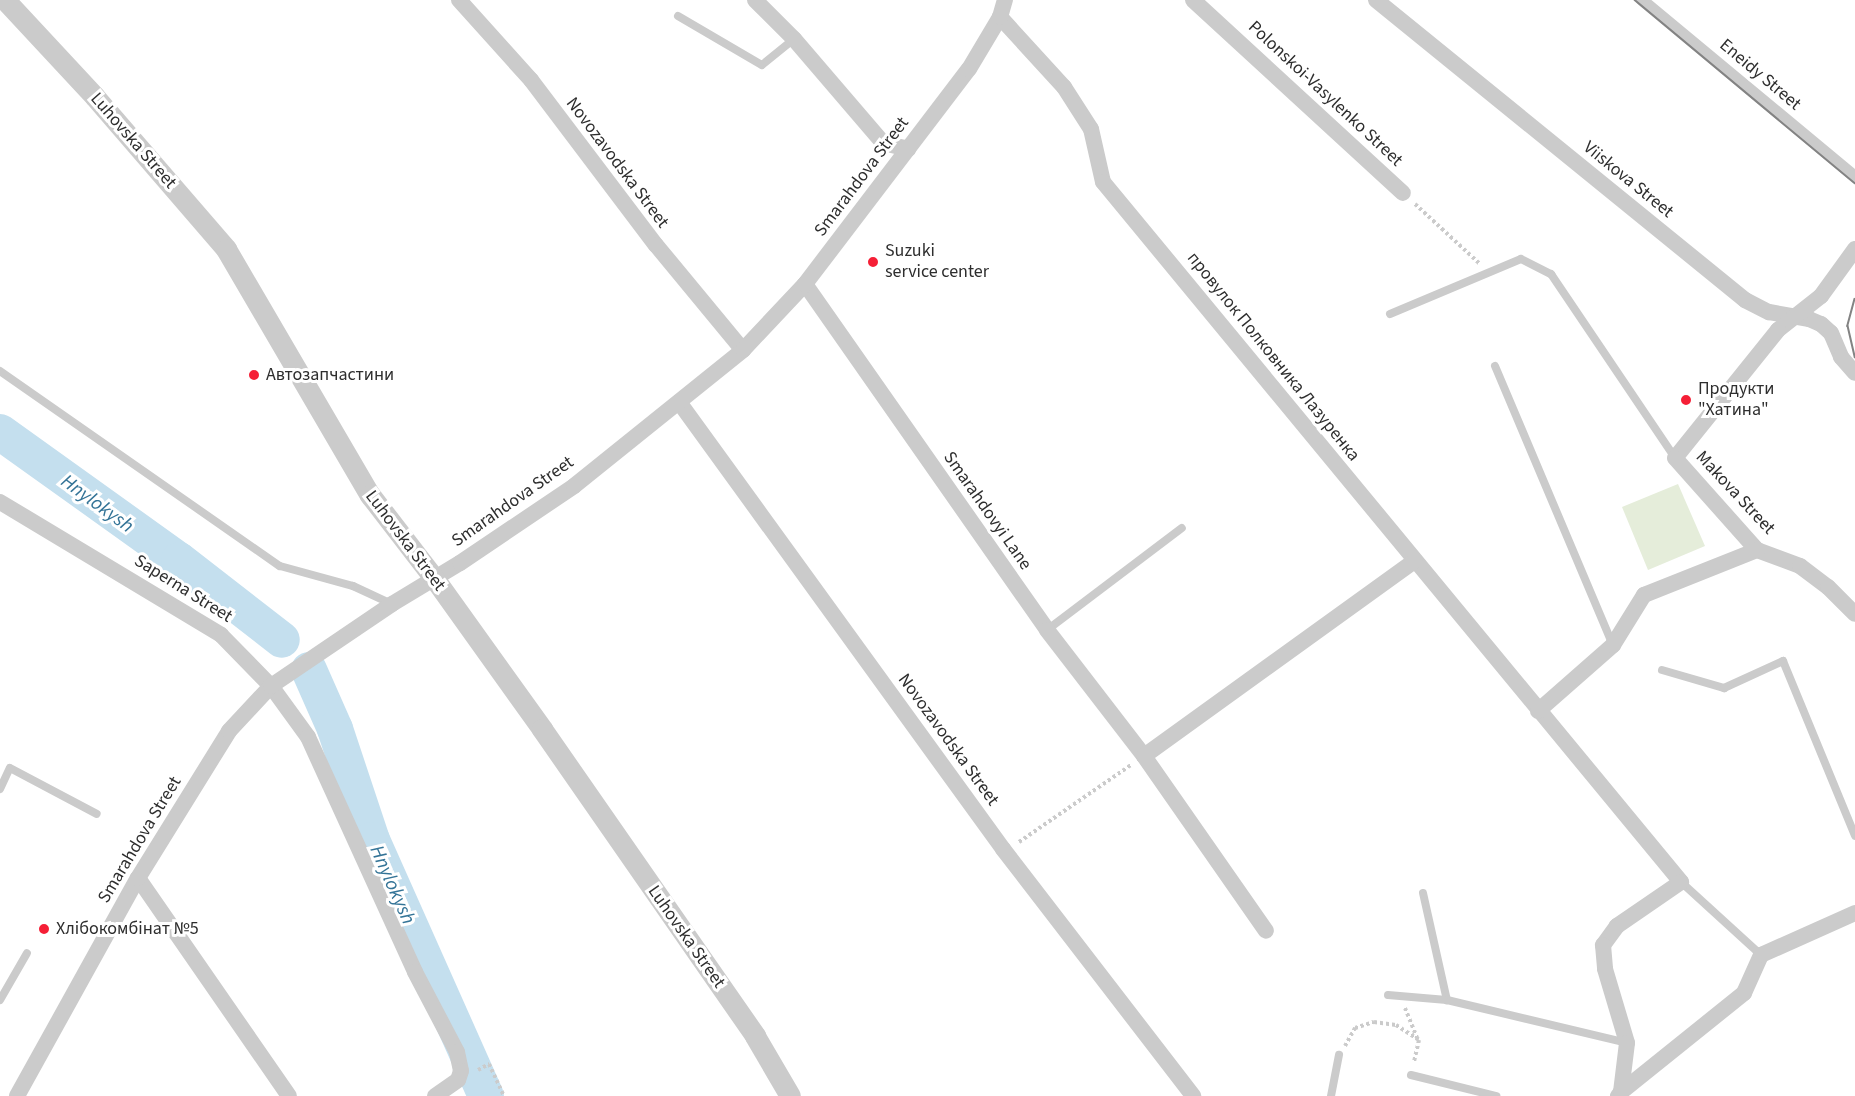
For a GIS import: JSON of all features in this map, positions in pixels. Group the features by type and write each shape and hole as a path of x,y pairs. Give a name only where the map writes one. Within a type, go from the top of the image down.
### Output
{"street":[{"name":"Luhovska Street","path":"5,0 95,97 226,249 370,495 434,578 755,1036 790,1096"},
{"name":"Novozavodska Street","path":"459,0 531,81 656,245 742,350"},
{"path":"755,0 794,39 883,143 895,148 908,149"},
{"name":"Smarahdova Street","path":"21,1089 138,879 230,731 271,687 392,604 573,486 742,350 805,284 969,69 1000,17 1005,0"},
{"name":"Polonskoi-Vasylenko Street","path":"1193,0 1403,193"},
{"name":"Viiskova Street","path":"1376,0 1745,300 1769,312 1821,324 1838,344 1840,357 1855,373"},
{"name":"Eneidy Street","path":"1642,0 1855,177"},
{"name":"провулок Полковника Лазуренка","path":"1000,17 1064,87 1086,120 1091,129 1103,182 1681,882"},
{"path":"1675,458 1778,330 1821,296 1855,249"},
{"name":"Smarahdovyi Lane","path":"805,284 1047,630 1144,756 1266,932"},
{"name":"Novozavodska Street","path":"679,402 1005,852 1193,1096"},
{"name":"Makova Street","path":"1675,458 1757,550 1800,566 1828,586 1855,614"},
{"name":"Saperna Street","path":"0,502 221,635 271,687 308,737 415,972 457,1052 460,1061 458,1080 435,1096"},
{"path":"1538,711 1613,645 1644,595 1757,550"},
{"path":"1144,756 1414,561"},
{"path":"138,879 289,1096"},
{"path":"1619,1094 1627,1043 1605,969 1603,945 1617,926 1681,882"},
{"path":"1619,1094 1744,993 1761,955 1855,913"},
{"path":"21,1089 36,1096"}],"lane":[{"path":"678,16 762,65 794,39"},
{"path":"1390,314 1521,260 1551,274 1675,458"},
{"path":"1495,366 1613,645"},
{"path":"0,371 280,566 353,586 392,604"},
{"path":"1047,630 1182,528"},
{"path":"1662,670 1724,688 1783,661 1855,836"},
{"path":"0,789 10,768 97,814"},
{"path":"1681,882 1761,955"},
{"path":"1423,893 1447,1000"},
{"path":"0,1000 27,953"},
{"path":"1388,995 1447,1000 1627,1043"},
{"path":"1331,1096 1339,1054"},
{"path":"1411,1075 1496,1096"}],"path":[{"path":"1403,193 1490,273"},
{"path":"1005,852 1144,756"},
{"path":"1401,996 1419,1040 1411,1075"},
{"path":"1339,1054 1355,1028 1374,1022 1396,1025 1419,1040"},
{"path":"480,1069 489,1064 504,1096"}],"green space":[{"path":"1678,484 1705,546 1648,570 1622,507"}],"waterway":[{"name":"Hnylokysh","path":"0,432 179,560 282,640"},
{"name":"Hnylokysh","path":"309,670 335,729 372,840 486,1096"}],"tram line":[{"path":"1635,0 1855,183"},
{"path":"1855,299 1848,326 1855,357"}],"place":[{"name":"Suzuki service center","path":"873,262"},
{"name":"Автозапчастини","path":"254,375"},
{"name":"Продукти \"Хатина\"","path":"1686,400"},
{"name":"Хлібокомбінат №5","path":"44,929"}]}
